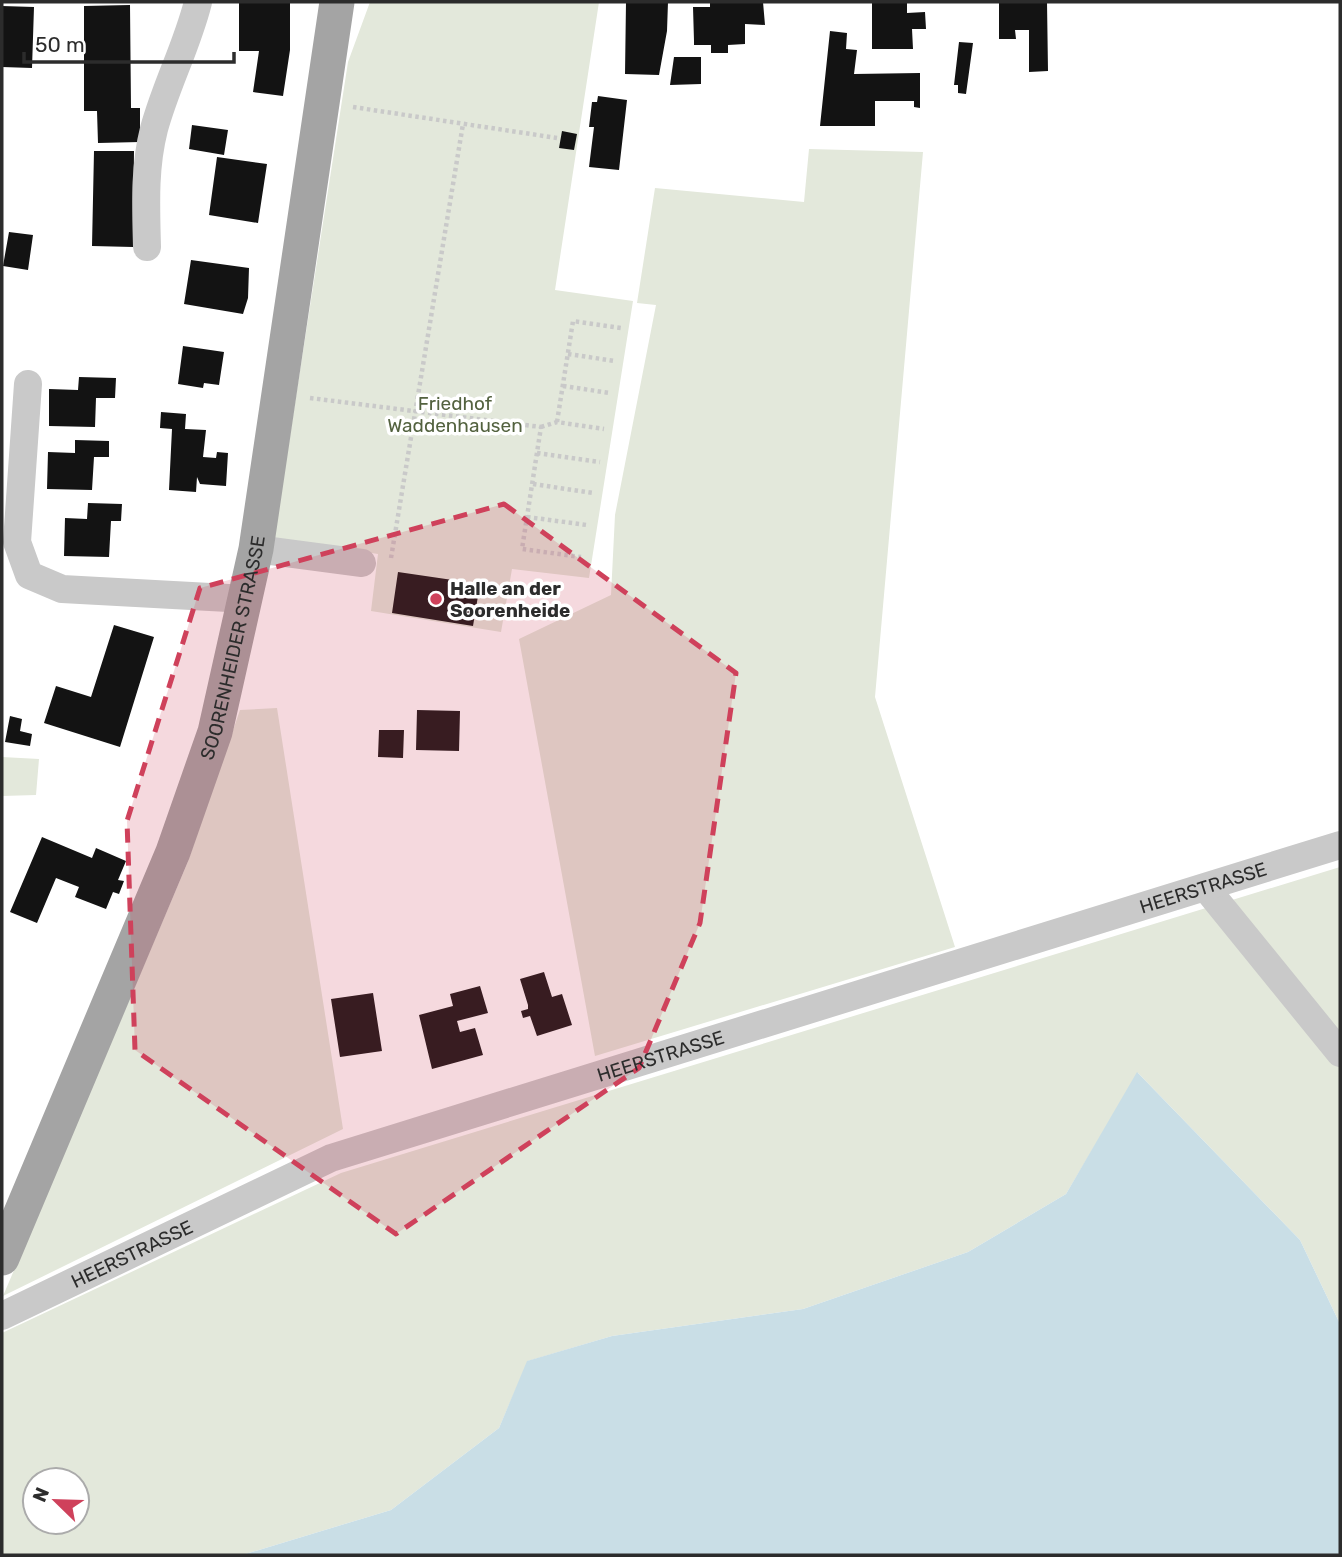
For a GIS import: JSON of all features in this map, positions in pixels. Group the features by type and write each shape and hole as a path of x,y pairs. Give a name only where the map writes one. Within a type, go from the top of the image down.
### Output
{"main road":[{"name":"SOORENHEIDER STRASSE","path":"2,1258 173,852 215,732 247,599 256,549 337,2"}],"street":[{"path":"147,247 146,173 154,131 168,84 190,34 198,2"},
{"path":"28,384 17,542 30,575 62,589 247,599"},
{"path":"256,549 362,563"},
{"name":"HEERSTRASSE","path":"2,1316 331,1158 1340,845"},
{"path":"1206,888 1340,1053"}],"path":[{"path":"321,102 557,138"},
{"path":"362,563 389,568 463,124"},
{"path":"557,422 573,321 621,328"},
{"path":"568,354 615,361"},
{"path":"563,386 610,394"},
{"path":"281,394 541,427 557,422 604,429"},
{"path":"541,427 522,549 582,557"},
{"path":"537,453 600,462"},
{"path":"533,484 593,493"},
{"path":"527,517 587,525"}],"highlighted area":[{"path":"504,504 736,673 700,923 639,1068 396,1234 135,1050 127,821 200,588"}],"green space":[{"name":"Friedhof Waddenhausen","path":"370,2 599,2 555,290 633,301 589,578 512,569 501,632 371,611 378,554 274,538 348,62"},
{"path":"809,149 923,152 875,697 955,947 595,1056 519,639 611,595 615,515 656,305 637,303 655,188 804,202"},
{"path":"277,708 343,1129 3,1296 187,864 240,710"},
{"path":"2,757 39,759 36,795 2,796"},
{"path":"1340,867 1340,1324 1300,1240 1138,1073 1066,1194 968,1252 803,1309 612,1336 528,1361 499,1428 391,1510 242,1555 2,1555 2,1333 341,1173"}],"water":[{"path":"1137,1072 1300,1240 1340,1324 1340,1555 242,1555 391,1510 499,1428 527,1361 612,1336 803,1309 968,1252 1066,1194"}],"building":[{"path":"290,2 290,50 283,96 253,92 259,51 239,51 239,3"},
{"path":"626,2 668,2 667,31 659,75 625,74"},
{"path":"710,2 763,2 765,25 745,24 745,44 728,45 728,53 711,53 711,45 694,45 693,7 710,7"},
{"path":"872,2 907,2 907,13 925,12 926,29 912,29 913,49 872,49"},
{"path":"999,2 1047,2 1048,71 1029,72 1029,30 1015,30 1016,39 999,39"},
{"path":"130,5 131,108 140,108 140,142 98,143 97,111 84,111 84,6"},
{"path":"2,6 34,7 32,68 2,67"},
{"path":"830,31 847,33 846,49 857,50 854,74 920,73 920,108 914,107 914,101 875,101 875,126 820,126"},
{"path":"959,42 973,43 966,94 958,93 958,85 954,85"},
{"path":"674,57 701,57 701,84 670,85"},
{"path":"598,96 627,100 619,170 589,167 594,127 589,127 592,102 597,102"},
{"path":"192,125 228,130 224,155 189,149"},
{"path":"562,131 577,134 574,150 559,148"},
{"path":"94,151 134,151 133,247 92,246"},
{"path":"217,157 267,164 258,223 209,215"},
{"path":"9,232 33,235 28,270 3,266"},
{"path":"191,260 249,268 248,298 243,314 184,304"},
{"path":"183,346 224,352 219,385 204,383 203,388 178,384"},
{"path":"79,377 116,378 115,398 96,398 95,427 49,426 49,389 78,390"},
{"path":"161,412 186,414 185,429 206,430 203,457 216,458 217,452 228,453 226,486 200,484 197,477 196,492 169,490 172,429 160,428"},
{"path":"75,440 109,441 109,457 94,457 92,490 47,489 48,452 75,453"},
{"path":"88,503 122,504 121,521 111,521 109,557 64,556 65,518 87,519"},
{"name":"Halle an der Soorenheide","path":"398,572 480,584 473,626 392,613"},
{"path":"114,625 154,637 120,747 44,723 56,686 91,697"},
{"path":"417,710 460,711 459,751 416,750"},
{"path":"10,716 22,719 20,731 32,734 30,746 5,742"},
{"path":"379,730 404,730 403,758 378,757"},
{"path":"42,837 92,858 96,848 126,861 118,880 124,881 119,894 113,892 106,909 75,897 79,887 56,878 37,923 10,912"},
{"path":"544,972 552,997 562,994 572,1025 537,1036 530,1016 523,1018 521,1011 528,1009 528,1005 520,979"},
{"path":"480,986 488,1013 457,1021 460,1032 475,1028 483,1055 432,1069 419,1015 453,1006 450,994"},
{"path":"373,993 382,1051 340,1057 331,999"}],"place":[{"name":"Halle an der Soorenheide","path":"436,599"}]}
